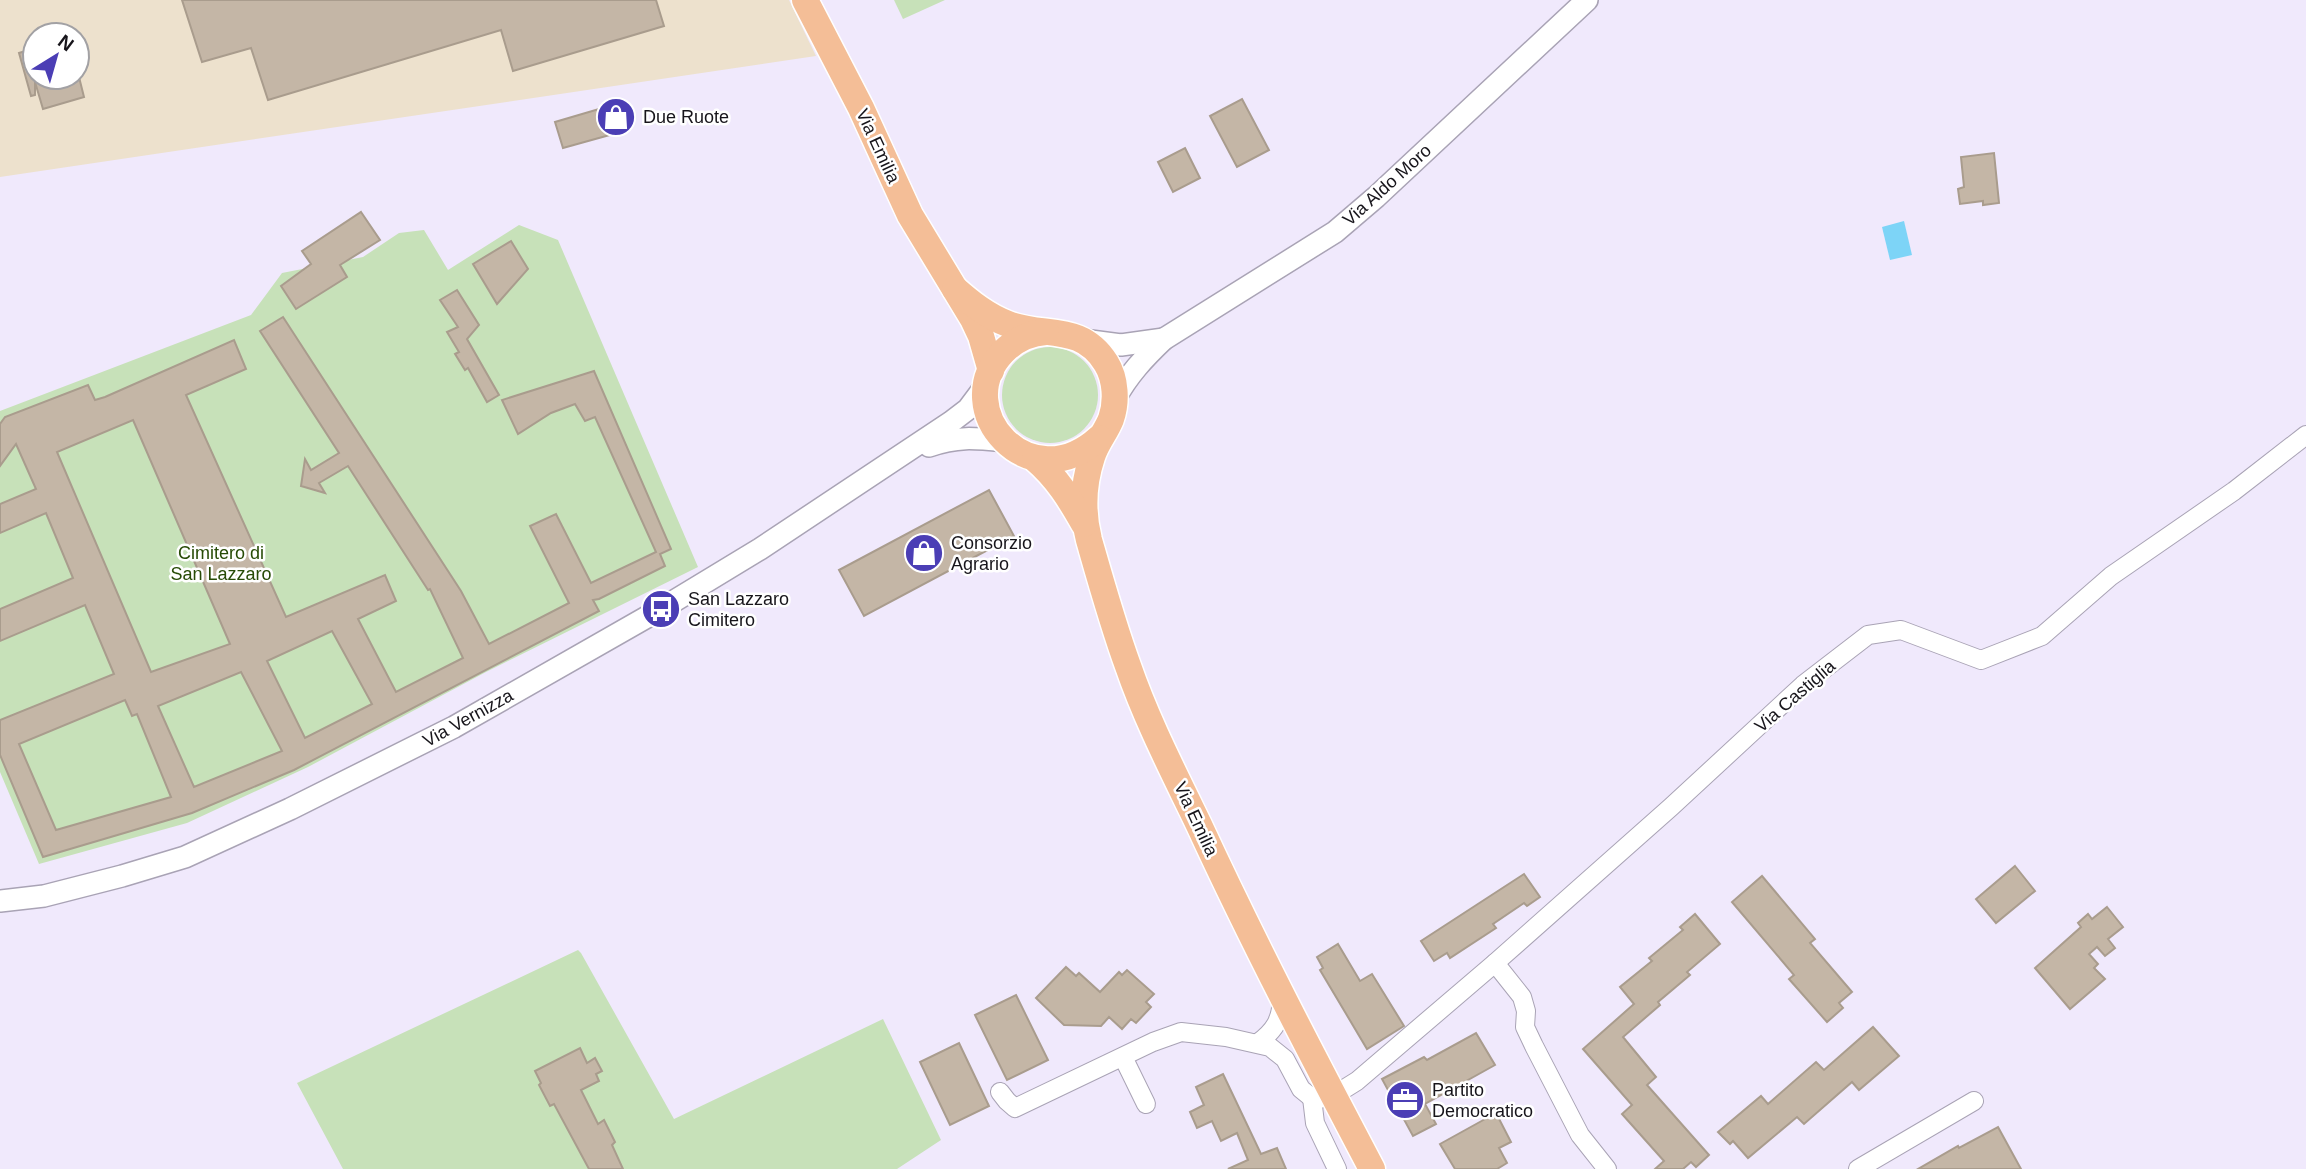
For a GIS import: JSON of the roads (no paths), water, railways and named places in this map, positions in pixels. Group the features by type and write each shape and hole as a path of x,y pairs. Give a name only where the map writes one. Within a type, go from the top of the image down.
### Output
{"main road":[{"name":"Via Emilia","path":"805,0 861,108 910,215 981,336 988,378 986,405 992,425 1004,441 1018,452 1035,459 1049,471 1064,489 1087,530"},
{"name":"Via Emilia","path":"955,289 992,317 1025,329 1068,334 1083,340 1097,351 1107,365 1114,381 1115,399 1111,420 1092,455 1084,501 1087,530 1129,668 1156,733 1282,999 1322,1097 1376,1169"},
{"path":"988,378 998,357 1015,342 1037,332 1052,331"},
{"path":"1035,459 1052,461 1070,458 1086,450 1099,438"}],"street":[{"name":"Via Aldo Moro","path":"1115,399 1123,383 1142,360 1164,340 1335,232 1386,188 1587,0"},
{"name":"Via Aldo Moro","path":"1083,340 1121,345 1164,340"},
{"name":"Via Vernizza","path":"0,901 44,896 185,857 302,803 454,727 760,549 941,430 968,409 988,378"},
{"name":"Via Castiglia","path":"1322,1097 1357,1081 1671,807 1803,685 1868,635 1901,630 1981,660 2042,636 2111,576 2234,491 2306,435"},
{"name":"Via Vernizza","path":"900,456 957,438 1004,441"},
{"path":"1495,963 1522,997 1526,1011 1525,1027 1580,1135 1607,1169"},
{"path":"1258,1043 1279,1022 1282,999"},
{"name":"Via Emilia","path":"1000,1092 1015,1108 1168,1035 1181,1032 1258,1043 1279,1052 1301,1089 1322,1097 1315,1123 1337,1169"},
{"path":"1123,1057 1146,1104"},
{"path":"1858,1169 1974,1101"}],"water":[{"path":"1904,221 1912,255 1890,260 1882,227"}],"place":[{"name":"Due Ruote","path":"616,117"},
{"name":"Consorzio Agrario","path":"924,553"},
{"name":"San Lazzaro Cimitero","path":"661,609"},
{"name":"Partito Democratico","path":"1405,1100"}],"park label":[{"name":"Cimitero di San Lazzaro","path":"221,563"}]}
